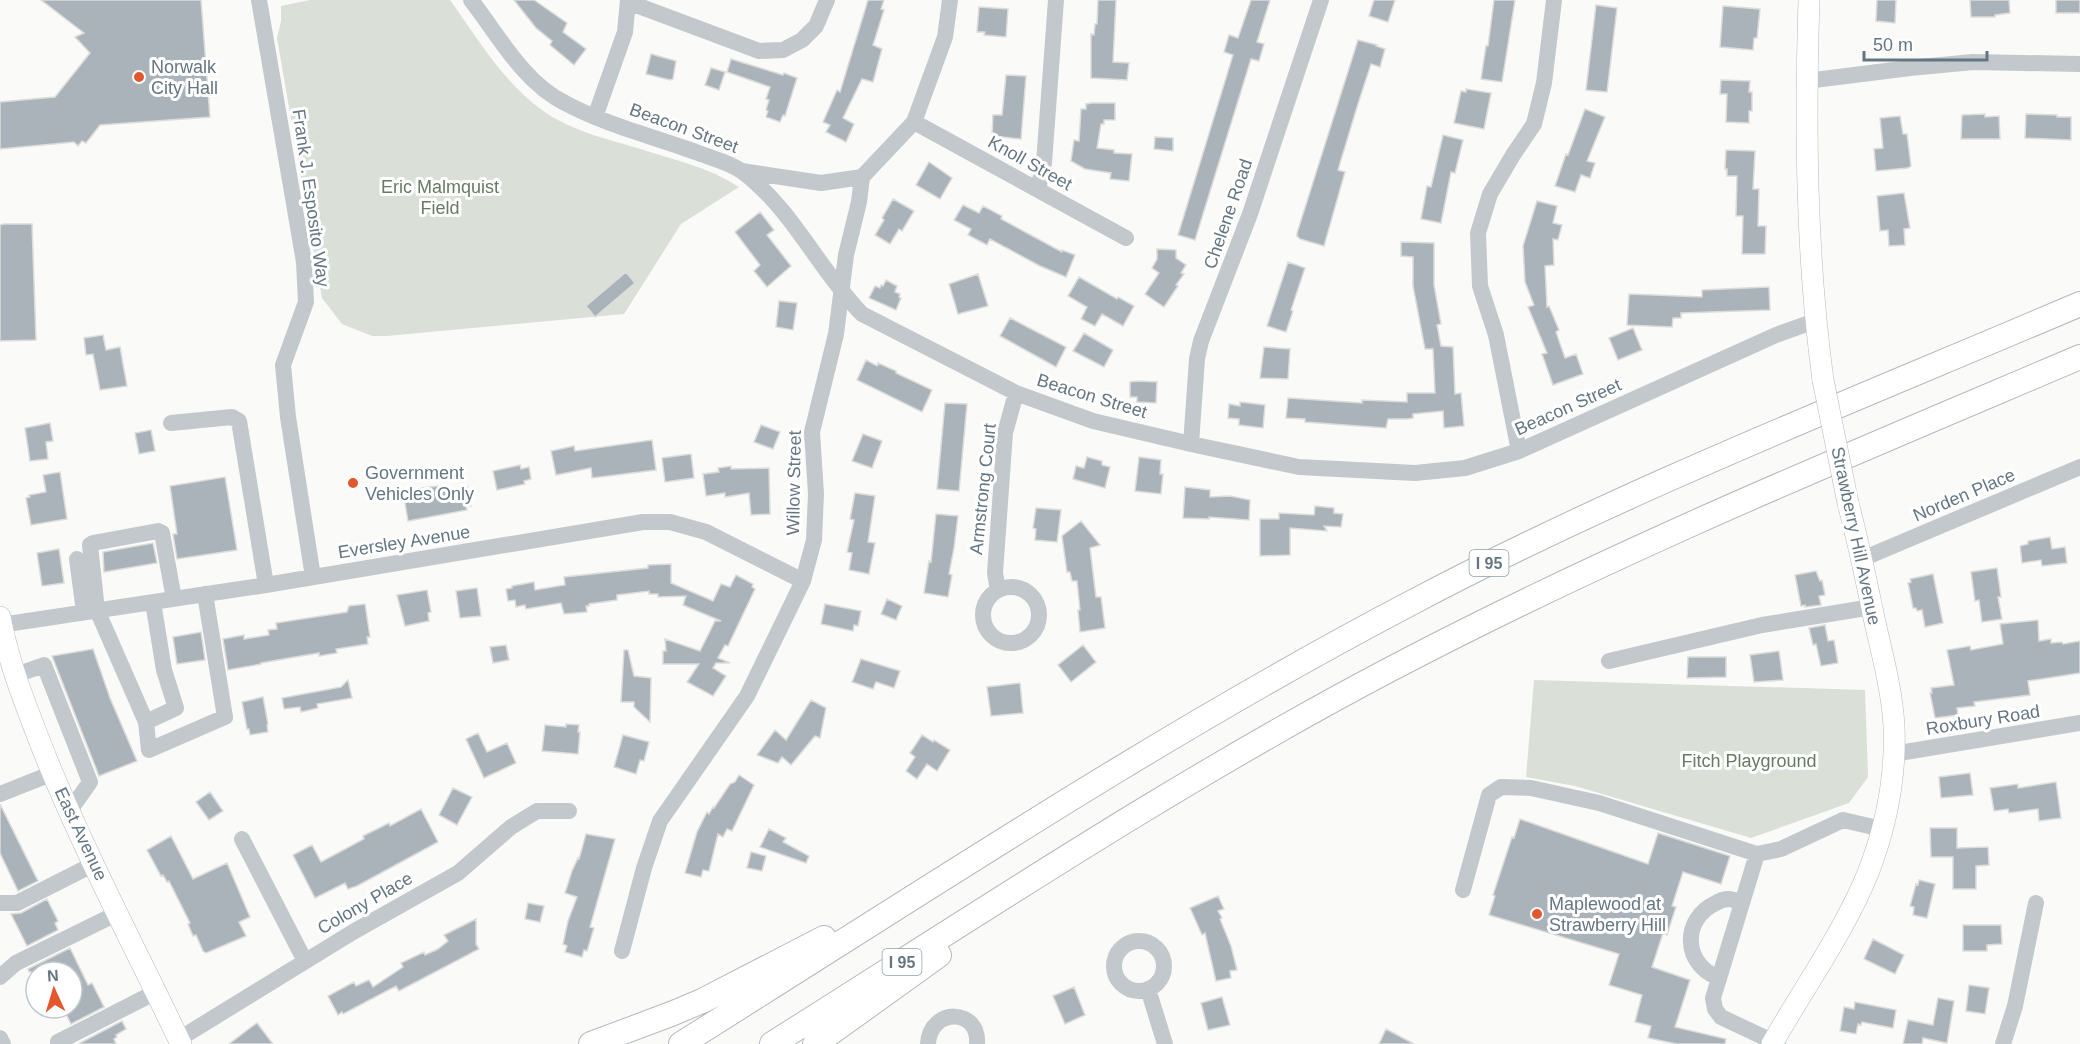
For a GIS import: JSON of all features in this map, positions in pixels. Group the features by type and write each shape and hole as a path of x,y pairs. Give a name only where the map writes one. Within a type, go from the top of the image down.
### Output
{"highway":[{"name":"I 95","path":"681,1044 1206,716 1308,658 1465,574 1624,499 2080,304"},
{"name":"I 95","path":"772,1044 1132,818 1283,728 1396,666 1541,592 1702,518 2080,357"},
{"path":"815,1044 923,968 1032,881"},
{"path":"591,1044 702,1001 814,943 931,887"}],"main road":[{"name":"Strawberry Hill Avenue","path":"1774,1043 1850,911 1867,874 1888,804 1894,726 1890,692 1823,380 1815,321 1808,189 1806,81 1809,0"},
{"name":"East Avenue","path":"0,622 32,722 69,813 180,1041"}],"street":[{"name":"Frank J. Esposito Way","path":"259,0 304,262 306,302 283,365 288,417 313,577"},
{"name":"Beacon Street","path":"471,0 520,66 541,88 564,103 595,117 679,145 742,171 779,206 842,294 862,314 1016,393 1093,421 1299,467 1415,473 1465,468 1519,451 1776,335 1815,321"},
{"path":"595,117 625,32 628,1 759,51 783,50 802,40 816,26 827,0"},
{"path":"742,171 821,183 862,177 914,122 945,37 950,0"},
{"path":"1038,189 1044,163 1056,0"},
{"name":"Chelene Road","path":"1191,444 1197,359 1201,341 1250,214 1321,0"},
{"path":"1519,451 1496,335 1480,286 1478,233 1490,194 1534,124 1544,83 1554,0"},
{"path":"1806,81 1973,63 2080,64"},
{"name":"Knoll Street","path":"914,122 1126,238"},
{"name":"Willow Street","path":"622,951 644,868 660,821 747,696 803,581 814,540 816,494 812,432 836,334 846,255 859,202 862,177"},
{"name":"Armstrong Court","path":"998,590 994,573 1005,434 1016,393"},
{"path":"171,423 232,417 239,421 266,585"},
{"name":"Norden Place","path":"1862,558 2080,467"},
{"name":"Eversley Avenue","path":"0,622 266,585 632,524 670,522 706,532 803,581"},
{"path":"91,611 90,545 158,531 162,533 174,599"},
{"path":"78,559 91,611 146,722 149,750 225,717 205,594"},
{"path":"146,722 176,708 164,670 153,602"},
{"path":"1609,661 1762,625 1872,607"},
{"path":"16,675 44,665 90,782 69,813"},
{"name":"Roxbury Road","path":"1893,754 2080,723"},
{"path":"0,794 53,773"},
{"path":"1464,890 1489,795 1501,787 1531,788 1599,803 1757,854 1781,849 1843,820 1882,829"},
{"name":"Colony Place","path":"180,1041 305,961 458,873 511,826 537,811 569,811"},
{"path":"242,839 305,961"},
{"path":"1757,854 1713,998 1715,1009 1720,1017 1774,1043"},
{"path":"0,903 17,903 94,864"},
{"path":"1719,978 1708,974 1699,966 1694,956 1691,945 1695,923 1701,913 1721,900 1728,899 1742,903"},
{"path":"2003,1044 2015,1006 2036,903"},
{"path":"0,977 16,963 118,913"},
{"path":"1148,989 1165,1044"},
{"path":"58,1044 156,992"},
{"path":"928,1044 929,1032 936,1023 946,1017 960,1017 976,1030 977,1044"},
{"path":"0,1038 3,1044"}],"green space":[{"name":"Eric Malmquist Field","path":"310,0 450,0 498,67 526,98 542,110 578,130 703,169 739,187 681,224 624,314 387,336 372,336 342,324 322,298 277,38 281,21 281,6"},
{"name":"Fitch Playground","path":"1534,680 1865,690 1868,777 1849,803 1751,838 1575,786 1526,777"}],"building":[{"name":"Norwalk City Hall","path":"41,0 201,0 210,117 100,125 86,143 82,141 78,146 74,142 0,149 0,102 55,97 90,53 75,37 84,33"},
{"path":"514,0 534,0 567,23 563,32 586,49 574,65 550,45 552,41 536,28"},
{"path":"868,0 884,0 881,9 884,10 873,45 882,49 873,82 862,79 843,118 854,124 846,142 826,132 830,125 823,122 837,90 840,92"},
{"path":"1098,0 1116,0 1113,62 1129,63 1127,80 1091,78 1091,34 1094,35 1095,24 1097,24"},
{"path":"1251,0 1270,0 1257,42 1264,44 1259,61 1251,59 1195,240 1178,235 1233,55 1224,52 1229,35 1238,38"},
{"path":"1374,0 1395,0 1388,22 1369,16"},
{"path":"1494,0 1515,0 1502,82 1481,79"},
{"path":"1877,0 1896,0 1895,23 1876,21"},
{"path":"1970,0 2009,0 2010,13 1995,15 1995,17 1971,17"},
{"path":"2056,0 2080,0 2080,13 2056,13"},
{"path":"1596,5 1617,8 1607,92 1586,90"},
{"path":"1723,6 1760,9 1757,38 1754,38 1753,50 1720,47"},
{"path":"979,7 1008,9 1006,37 977,32"},
{"path":"1358,40 1385,49 1380,67 1371,64 1357,107 1338,170 1345,172 1324,246 1300,239 1297,233"},
{"path":"651,54 676,61 673,79 646,74"},
{"path":"731,59 797,78 785,116 783,115 780,122 766,117 769,100 766,99 770,87 727,72"},
{"path":"711,68 725,72 719,90 705,85"},
{"path":"1006,75 1026,76 1021,139 992,136 993,115 1002,115"},
{"path":"1721,80 1750,81 1752,111 1749,111 1749,123 1726,122 1727,94 1720,94"},
{"path":"1466,89 1491,93 1484,129 1454,123 1461,91 1466,92"},
{"path":"1115,103 1115,120 1104,120 1104,124 1101,124 1097,148 1114,150 1114,153 1132,154 1129,181 1110,179 1111,173 1085,169 1071,161 1074,140 1079,141 1081,109 1086,109 1086,104"},
{"path":"1585,109 1605,117 1587,161 1595,163 1590,178 1581,175 1575,192 1555,186"},
{"path":"1985,114 1985,117 1999,116 2000,139 1961,139 1962,115"},
{"path":"2026,114 2071,117 2071,140 2025,138"},
{"path":"1900,116 1903,134 1907,134 1911,166 1876,171 1874,149 1883,148 1880,118"},
{"path":"1443,135 1463,140 1455,173 1451,172 1441,223 1421,219 1427,186 1431,187"},
{"path":"1155,137 1173,138 1173,151 1154,149"},
{"path":"1726,150 1755,151 1753,189 1759,189 1758,226 1766,226 1765,254 1742,254 1743,216 1736,216 1737,176 1727,176"},
{"path":"929,162 952,178 940,199 916,185"},
{"path":"1904,193 1910,228 1904,229 1905,245 1889,246 1888,230 1880,231 1877,196"},
{"path":"893,199 914,211 902,231 899,229 890,244 875,235"},
{"path":"1537,201 1557,206 1553,223 1562,225 1558,240 1553,239 1554,265 1545,266 1547,307 1549,306 1559,330 1556,332 1565,358 1576,354 1583,374 1553,385 1542,354 1547,353 1528,307 1534,305 1525,282 1523,246"},
{"path":"963,205 979,213 983,206 1002,216 1001,219 1062,252 1062,250 1075,255 1066,277 990,239 987,245 968,235 971,229 954,220"},
{"path":"760,212 774,230 767,235 791,266 767,287 754,271 760,265 735,232"},
{"path":"32,224 36,340 0,341 0,225"},
{"path":"1401,242 1434,243 1434,285 1441,324 1437,325 1441,346 1453,347 1455,394 1461,393 1464,426 1444,428 1443,411 1413,414 1413,418 1407,419 1388,419 1386,428 1305,422 1305,419 1286,418 1288,398 1362,403 1362,400 1407,402 1407,393 1435,393 1433,349 1425,349 1413,286 1413,257 1401,256"},
{"path":"1157,249 1176,250 1176,258 1186,265 1181,273 1184,274 1176,285 1178,286 1164,307 1145,294 1159,273 1152,268 1157,259"},
{"path":"1288,262 1305,268 1286,332 1267,326"},
{"path":"626,272 635,283 595,317 586,306"},
{"path":"978,274 988,306 958,314 949,284"},
{"path":"1079,277 1134,306 1123,326 1102,314 1095,326 1081,319 1087,307 1068,296"},
{"path":"886,280 897,286 895,292 900,294 901,298 896,310 869,298 875,286 880,288"},
{"path":"1769,287 1770,310 1681,313 1681,318 1673,318 1672,327 1627,325 1629,294 1702,297 1702,290"},
{"path":"779,301 797,303 793,330 776,327"},
{"path":"1010,318 1066,347 1056,367 1000,336"},
{"path":"1633,328 1642,350 1618,360 1609,338"},
{"path":"1084,333 1113,350 1104,367 1073,351"},
{"path":"103,335 106,350 120,347 127,386 100,390 93,354 86,355 84,338"},
{"path":"1264,347 1290,349 1288,379 1260,378"},
{"path":"866,360 877,366 878,363 896,371 932,390 922,412 857,380"},
{"path":"1130,382 1157,382 1156,403 1137,402 1137,397 1130,397"},
{"path":"1240,402 1265,405 1263,428 1239,425 1239,419 1228,418 1229,404 1240,406"},
{"path":"945,403 967,404 959,491 937,489"},
{"path":"50,423 53,441 46,442 48,459 30,461 25,428"},
{"path":"761,425 780,432 773,449 754,442"},
{"path":"151,430 155,451 139,454 135,433"},
{"path":"863,434 882,441 872,468 852,461"},
{"path":"652,440 656,470 592,478 591,468 556,475 551,451 574,446 575,451"},
{"path":"691,454 694,478 665,482 662,458"},
{"path":"1087,457 1102,461 1102,465 1110,467 1105,488 1073,479 1076,466 1084,468"},
{"path":"1139,457 1161,460 1160,474 1163,474 1161,494 1135,491"},
{"path":"520,465 521,469 529,467 531,479 524,481 525,484 497,490 493,471"},
{"path":"731,466 731,469 769,468 770,514 751,515 749,493 725,497 725,493 706,496 703,474 719,472 718,468"},
{"path":"60,472 67,519 31,525 26,498 30,497 29,495 46,492 43,475"},
{"path":"225,477 237,550 177,559 173,534 177,534 170,486"},
{"path":"446,485 447,490 468,487 471,506 466,507 467,510 408,521 404,497 407,497 406,490"},
{"path":"1185,487 1210,490 1210,497 1230,496 1250,500 1249,520 1183,518"},
{"path":"855,493 875,496 868,542 875,543 869,574 849,570 852,553 847,552 854,520 850,519"},
{"path":"1315,506 1334,508 1334,513 1343,514 1341,527 1324,526 1327,531 1290,528 1290,555 1260,556 1260,519 1279,519 1279,513 1314,515"},
{"path":"1036,508 1061,510 1057,542 1035,540 1036,529 1033,528"},
{"path":"936,514 958,516 949,574 952,575 948,597 924,593 929,561 931,562"},
{"path":"1081,521 1100,545 1090,548 1096,597 1101,597 1105,628 1080,632 1077,581 1072,581 1070,572 1067,572 1062,536"},
{"path":"2050,537 2052,549 2065,547 2067,563 2042,566 2041,560 2022,563 2020,546 2028,544 2028,541"},
{"path":"153,543 157,563 104,572 103,552"},
{"path":"59,549 64,583 42,586 37,553"},
{"path":"671,564 671,583 713,601 721,584 730,587 736,575 753,584 752,587 755,589 728,646 725,645 718,658 730,663 716,663 713,668 726,676 713,696 687,682 699,664 663,664 663,651 666,651 665,639 700,651 715,621 721,621 683,605 686,596 658,597 658,594 649,594 649,591 617,595 617,600 589,604 586,606 587,612 564,614 561,603 526,609 525,605 516,607 515,600 508,601 506,589 512,586 534,582 535,590 565,585 564,577"},
{"path":"1997,568 2001,597 1998,597 2002,619 1982,622 1979,600 1975,601 1971,572"},
{"path":"1816,571 1820,581 1822,580 1825,595 1819,596 1821,605 1801,606 1795,575"},
{"path":"1933,574 1943,623 1925,627 1922,610 1917,611 1913,608 1908,583 1911,582 1910,579"},
{"path":"477,588 481,616 460,618 456,591"},
{"path":"427,590 431,612 428,613 429,621 405,626 397,595"},
{"path":"887,599 902,606 896,620 881,614"},
{"path":"365,604 370,637 367,637 368,644 336,649 337,653 319,656 319,653 228,670 223,639 244,635 244,639 269,635 268,630 277,629 276,623 347,612 349,606"},
{"path":"825,604 861,611 858,626 854,625 853,631 821,624"},
{"path":"2038,620 2039,641 2051,639 2051,643 2062,642 2063,644 2080,641 2080,673 2028,681 2030,695 1974,702 1975,706 1957,708 1958,715 1935,718 1931,688 1954,685 1947,650 1970,646 1971,650 2003,644 2000,624"},
{"path":"1825,625 1828,641 1834,640 1838,663 1821,666 1816,644 1813,645 1809,628"},
{"path":"201,632 205,660 177,664 173,637"},
{"path":"506,645 509,660 493,663 490,647"},
{"path":"1083,645 1096,662 1071,682 1058,665"},
{"path":"93,649 110,698 137,761 99,776 52,656"},
{"path":"624,650 628,650 634,676 651,678 650,722 634,707 634,702 621,702"},
{"path":"1779,651 1783,680 1754,682 1750,655"},
{"path":"1688,657 1726,657 1726,677 1687,678"},
{"path":"861,659 900,671 894,688 876,682 873,689 852,682"},
{"path":"348,680 352,698 317,704 318,708 301,712 300,707 284,709 282,698 341,687"},
{"path":"1020,683 1023,713 991,716 987,687"},
{"path":"263,697 268,732 250,735 242,702"},
{"path":"811,700 826,708 820,738 815,736 791,765 782,757 778,763 757,755 775,730 786,740"},
{"path":"566,724 579,725 578,754 542,751 545,725 566,727"},
{"path":"478,733 487,752 507,743 516,763 484,778 466,739"},
{"path":"623,735 649,742 644,761 640,760 636,774 614,767"},
{"path":"922,735 950,750 937,771 927,764 917,779 906,771 915,757 910,753"},
{"path":"1970,773 1973,795 1941,798 1939,777"},
{"path":"739,775 754,785 732,831 727,829 723,837 718,834 709,871 703,870 701,877 685,873 697,832 707,812 709,814"},
{"path":"2056,782 2061,818 2039,821 2038,809 2009,813 2008,809 1994,811 1990,788 2018,784 2018,788"},
{"path":"453,788 472,797 457,825 439,815"},
{"path":"210,792 223,811 209,820 196,802"},
{"path":"0,804 38,881 18,891 0,853"},
{"path":"421,809 438,842 357,886 348,889 345,883 315,898 293,855 312,845 321,862 364,839 363,836 389,823 390,826"},
{"name":"Maplewood at Strawberry Hill","path":"1520,819 1648,864 1658,833 1730,856 1721,884 1683,872 1672,906 1676,907 1667,935 1663,933 1652,967 1690,980 1675,1027 1726,1039 1725,1044 1677,1044 1648,1038 1651,1026 1635,1022 1642,995 1609,985 1619,954 1489,915 1495,896 1493,895"},
{"path":"1930,828 1957,828 1957,848 1988,847 1989,865 1976,866 1976,889 1953,889 1953,857 1931,857"},
{"path":"769,829 786,838 783,842 809,856 806,863 760,847"},
{"path":"586,834 615,839 590,927 594,928 587,951 584,950 582,957 565,952 567,946 563,944 577,897 565,893"},
{"path":"171,836 193,879 227,863 250,917 239,922 246,936 206,953 203,951 196,935 193,936 188,924 190,923 169,881 167,882 163,875 161,876 147,850"},
{"path":"751,852 766,856 762,871 747,868"},
{"path":"1919,880 1935,884 1927,918 1913,915 1914,907 1910,906"},
{"path":"1218,896 1224,909 1218,911 1222,918 1220,919 1231,946 1237,970 1230,971 1231,978 1216,981 1205,933 1202,935 1190,908"},
{"path":"47,899 58,921 55,923 58,930 27,946 11,914 21,913"},
{"path":"528,903 544,906 540,922 525,919"},
{"path":"476,919 476,944 479,949 399,991 396,986 338,1015 328,996 354,982 356,986 369,980 373,987 403,967 401,963 424,952 425,955 438,949 448,941 444,935"},
{"path":"1963,925 2001,925 2002,944 1987,945 1987,951 1963,951"},
{"path":"1873,939 1904,955 1895,974 1864,959"},
{"path":"70,948 76,960 46,960"},
{"path":"84,977 88,985 92,983 104,1007 84,1017"},
{"path":"1969,985 1989,988 1985,1014 1966,1011"},
{"path":"1074,987 1085,1015 1065,1024 1053,996"},
{"path":"1222,997 1230,1025 1208,1030 1201,1003"},
{"path":"1938,998 1954,1001 1947,1043 1923,1038 1922,1044 1903,1044 1908,1020 1933,1025"},
{"path":"1855,1002 1896,1010 1893,1028 1862,1022 1861,1025 1858,1024 1856,1034 1840,1031 1844,1007 1854,1009"},
{"path":"122,1021 126,1029 116,1035 114,1039 116,1044 80,1043"},
{"path":"257,1023 273,1044 229,1044 250,1028"},
{"path":"1386,1029 1414,1044 1379,1044"}],"place":[{"name":"Norwalk City Hall","path":"139,77"},
{"name":"Government Vehicles Only","path":"353,483"},
{"name":"Maplewood at Strawberry Hill","path":"1537,914"}]}
